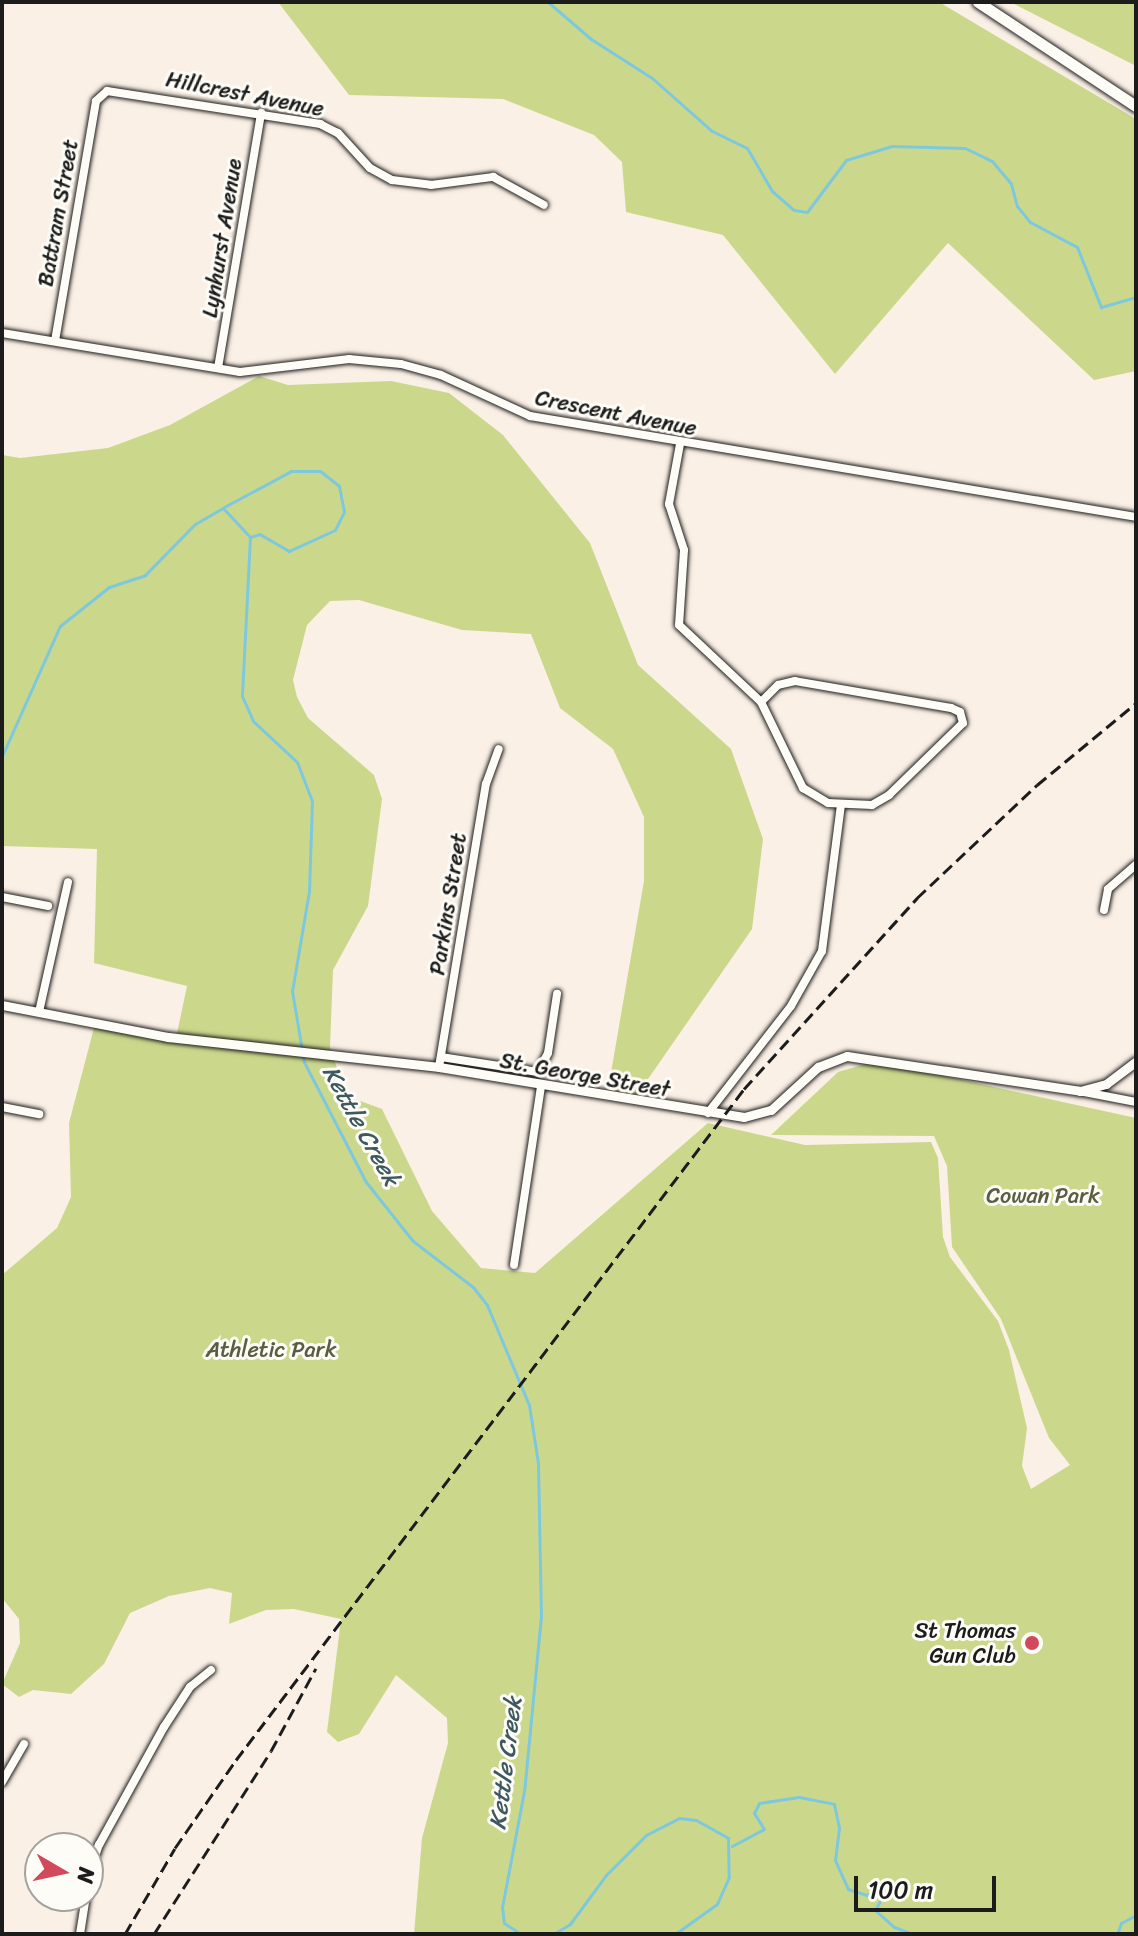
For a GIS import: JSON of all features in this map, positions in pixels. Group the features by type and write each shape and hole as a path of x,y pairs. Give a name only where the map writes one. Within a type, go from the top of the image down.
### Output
{"main road":[{"path":"978,2 1136,106"}],"street":[{"name":"Hillcrest Avenue","path":"102,93 121,90 261,113 333,129 365,164 392,180 431,185 470,176 493,177 521,188 544,205"},
{"name":"Battram Street","path":"55,341 94,112 102,93"},
{"name":"Lynhurst Avenue","path":"218,368 261,113"},
{"name":"Crescent Avenue","path":"2,333 247,371 359,359 401,364 441,375 530,416 680,444 1136,517"},
{"path":"680,444 669,504 684,550 679,625 761,702 783,741 797,781 819,799 862,807 889,795 960,731 962,715 951,708 795,681 778,685 761,702"},
{"name":"Parkins Street","path":"440,1062 486,784 499,749"},
{"path":"708,1113 791,1006 822,951 841,805"},
{"path":"1104,910 1108,889 1136,865"},
{"path":"39,1012 68,882"},
{"path":"2,897 48,906"},
{"path":"440,1062 538,1072 548,1053 557,994"},
{"name":"St. George Street","path":"2,1005 168,1037 337,1055 440,1062 541,1086 708,1113 765,1113 818,1067 847,1056 1074,1090 1106,1084 1136,1061"},
{"path":"514,1265 541,1086"},
{"path":"1074,1090 1136,1102"},
{"path":"2,1107 39,1114"},
{"path":"104,1836 164,1727 190,1687 211,1670"},
{"path":"2,1782 24,1744"},
{"path":"80,1934 83,1912"}],"green space":[{"path":"278,2 939,2 1136,119 1136,371 1094,380 948,243 835,374 723,235 626,212 622,162 594,135 503,99 349,95"},
{"path":"1012,2 1136,2 1136,66 1012,3"},
{"path":"259,376 288,385 391,381 449,393 503,435 590,543 638,665 731,749 763,839 752,929 637,1095 608,1090 644,881 644,817 613,749 560,708 531,634 462,630 359,600 330,601 307,625 293,680 297,697 308,718 374,775 382,799 368,906 333,970 330,1048 347,1096 382,1109 432,1211 481,1268 535,1273 708,1123 805,1145 931,1142 938,1158 943,1237 950,1257 998,1321 1009,1350 1027,1428 1022,1466 1031,1489 1070,1465 1049,1438 1001,1319 952,1247 947,1166 934,1136 771,1135 838,1072 876,1061 1136,1118 1136,1934 414,1934 422,1838 448,1743 447,1718 396,1675 359,1734 338,1742 327,1732 341,1619 294,1609 266,1610 229,1624 232,1593 210,1588 169,1596 130,1613 104,1664 71,1694 33,1690 19,1697 2,1684 20,1643 19,1619 2,1598 2,1275 57,1228 71,1197 69,1123 95,1024 176,1038 187,986 94,963 97,849 2,846 2,455 20,458 108,448 170,425"}],"waterway":[{"path":"548,2 591,39 652,78 712,131 747,148 772,191 794,210 807,212 846,160 892,146 965,148 992,161 1011,184 1017,206 1030,222 1077,247 1101,307 1136,297"},
{"name":"Kettle Creek","path":"224,507 291,471 320,471 339,486 344,512 335,530 289,551 260,534 250,537"},
{"name":"Kettle Creek","path":"2,756 60,626 109,587 145,575 195,524 223,508 250,537 242,696 253,721 297,762 312,801 309,891 292,991 304,1062 366,1182 413,1241 473,1287 487,1305 529,1405 538,1463 541,1616 524,1791 502,1907 504,1923 521,1934"},
{"path":"732,1846 764,1829 754,1813 759,1803 799,1797 834,1804 839,1828 835,1860 848,1889 867,1895 879,1886 882,1897 875,1910 894,1927 913,1934"},
{"name":"Kettle Creek","path":"553,1934 570,1924 606,1875 646,1835 679,1818 696,1820 728,1838 729,1877 717,1904 675,1934"},
{"path":"1117,1934 1121,1923 1136,1915"}],"railway":[{"path":"125,1934 175,1848 236,1760 744,1089 917,898 1037,785 1136,703"},
{"path":"154,1934 271,1751 316,1668"}],"place":[{"name":"St Thomas Gun Club","path":"1032,1643"}],"park label":[{"name":"Cowan Park","path":"1043,1196"},
{"name":"Athletic Park","path":"271,1350"}]}
